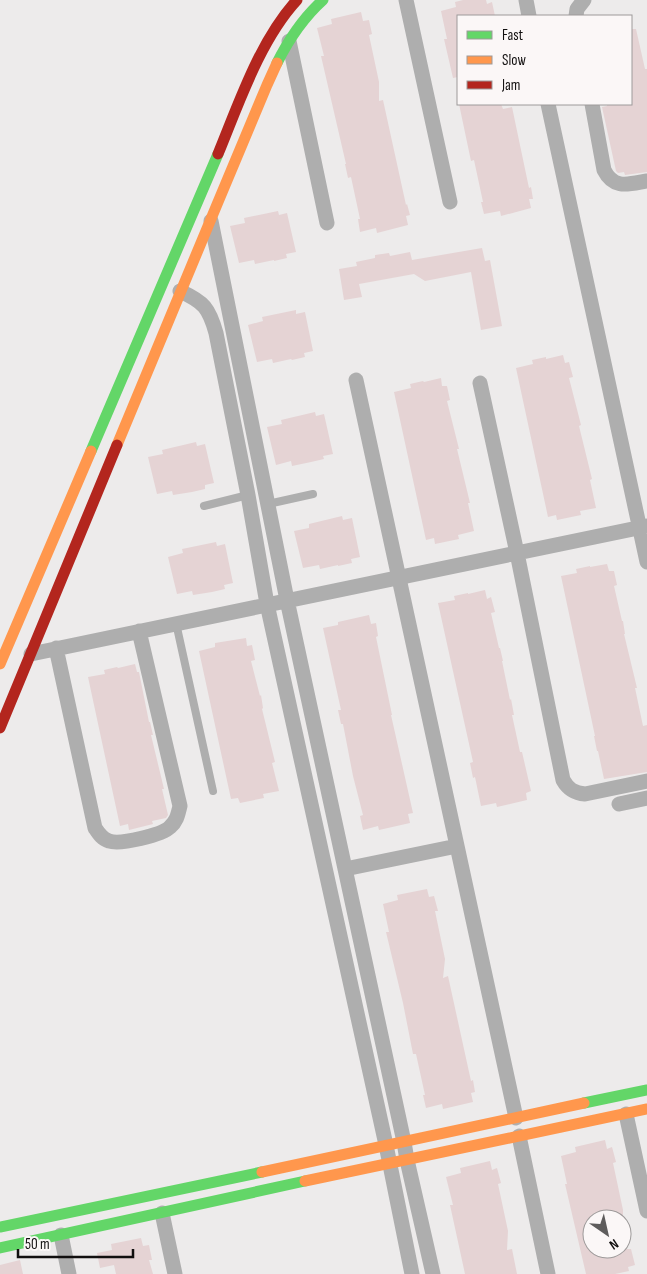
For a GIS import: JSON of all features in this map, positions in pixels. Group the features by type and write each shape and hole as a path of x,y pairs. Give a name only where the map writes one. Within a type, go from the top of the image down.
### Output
{"street":[{"path":"0,664 259,57 275,30 297,0"},
{"path":"0,728 267,85 289,41 306,16 323,0"},
{"path":"406,0 450,202"},
{"path":"526,0 529,15"},
{"path":"576,15 584,0"},
{"path":"289,41 327,223"},
{"path":"548,105 643,526 647,562"},
{"path":"592,105 604,170 607,175 611,180 623,184 647,181"},
{"path":"211,221 287,600 433,1274"},
{"path":"180,291 198,299 204,305 212,319 216,333 267,604 386,1145 412,1274"},
{"path":"356,380 516,1118"},
{"path":"480,382 563,780 572,791 585,794 647,781"},
{"path":"31,654 643,526"},
{"path":"56,648 95,828 104,839 110,842 125,842 163,832 170,828 175,821 180,806 139,631"},
{"path":"619,804 647,798"},
{"path":"345,869 457,846"},
{"path":"0,1227 647,1090"},
{"path":"0,1248 647,1109"},
{"path":"626,1114 647,1211"},
{"path":"519,1136 548,1274"},
{"path":"162,1213 175,1274"},
{"path":"61,1235 70,1274"}],"lane":[{"path":"268,504 313,494"},
{"path":"204,506 248,495"},
{"path":"176,623 213,791"}],"building":[{"path":"486,0 487,4 492,2 495,15 457,15 457,77 453,78 444,39 447,39 441,11 456,7 455,2"},
{"path":"361,12 363,21 369,20 372,34 369,35 379,82 379,101 383,100 406,205 410,215 406,216 408,225 377,233 376,228 360,232 358,219 360,219 351,177 348,178 321,56 324,56 317,28 332,24 331,19"},
{"path":"632,29 636,29 645,69 647,69 647,172 625,175 624,172 618,173 616,171 602,107 632,105"},
{"path":"459,105 501,105 503,109 512,107 529,188 531,187 533,199 529,199 531,208 501,216 500,211 484,214 474,160 471,161"},
{"path":"278,211 279,215 287,213 296,252 286,254 287,258 274,261 255,264 254,260 239,263 230,226 245,223 244,218"},
{"path":"482,248 485,261 490,260 502,326 481,330 471,272 425,281 414,274 359,284 362,297 344,300 339,269 357,266 356,262 375,258 375,255 389,253 390,256 410,252 412,260"},
{"path":"296,310 296,314 305,312 313,351 304,353 305,357 292,360 273,363 272,359 257,362 248,325 263,321 262,317"},
{"path":"563,355 565,363 569,362 573,377 569,378 581,425 579,426 592,479 590,480 596,508 580,511 581,515 557,520 556,515 548,517 516,368 533,364 532,360"},
{"path":"441,378 442,386 447,386 450,400 447,401 459,449 457,449 470,503 468,503 474,531 458,535 459,539 435,544 434,538 426,540 394,392 411,388 410,384"},
{"path":"315,412 316,416 324,414 333,454 323,456 324,459 292,466 291,461 276,465 267,427 282,424 281,420"},
{"path":"196,442 197,446 205,444 214,483 205,485 205,489 192,492 173,495 172,491 157,494 148,457 163,454 162,450"},
{"path":"342,516 343,520 352,518 360,557 351,559 352,563 338,566 320,569 319,565 303,568 294,531 309,528 309,524"},
{"path":"216,542 217,546 225,544 233,583 224,585 225,589 212,592 193,595 192,591 177,594 168,557 183,553 182,549"},
{"path":"607,564 609,571 614,571 617,585 614,586 637,688 635,688 643,726 647,725 647,772 604,779 561,576 577,573 576,569"},
{"path":"485,590 487,599 491,597 495,612 491,613 511,699 514,715 512,715 520,752 522,752 531,791 526,793 527,800 497,807 496,803 481,806 475,777 473,778 470,763 473,762 438,603 455,600 454,596"},
{"path":"369,615 371,624 376,623 378,636 376,637 391,715 413,813 408,814 410,823 379,830 378,826 363,830 360,816 363,815 343,724 341,724 338,710 341,710 323,628 338,625 338,622"},
{"path":"246,638 247,646 252,645 255,660 251,661 261,695 262,709 275,762 272,763 279,791 263,794 264,798 240,803 238,798 231,799 199,651 215,647 215,643"},
{"path":"135,664 137,672 139,672 153,735 151,735 168,815 166,818 152,821 153,824 129,830 128,824 120,826 88,677 105,674 104,670"},
{"path":"427,889 429,897 434,896 438,911 435,911 445,959 443,978 448,976 475,1092 471,1093 473,1102 443,1109 442,1104 426,1108 416,1054 413,1054 386,932 389,932 383,904 398,900 397,895"},
{"path":"605,1140 607,1149 612,1147 616,1162 613,1163 623,1209 582,1209 582,1257 565,1184 567,1184 561,1156 576,1152 575,1147"},
{"path":"490,1161 492,1170 497,1168 501,1183 498,1184 508,1231 507,1250 512,1249 517,1274 465,1274 446,1177 461,1173 460,1168"},
{"path":"141,1238 143,1246 149,1245 152,1260 149,1260 153,1274 116,1274 114,1265 100,1268 97,1253 112,1250 111,1244"},
{"path":"632,1253 635,1265 628,1267 629,1271 615,1274 586,1274 582,1259 632,1259"},
{"path":"20,1260 23,1274 0,1274 0,1265"}],"traffic: fast":[{"path":"277,63 297,29 323,0"},
{"path":"91,451 218,154"},
{"path":"584,1103 647,1090"},
{"path":"0,1227 262,1172"},
{"path":"0,1248 305,1181"}],"traffic: slow":[{"path":"117,445 277,63"},
{"path":"0,664 91,451"},
{"path":"262,1172 584,1103"},
{"path":"305,1181 647,1109"}],"traffic: jam":[{"path":"218,154 242,93 261,53 284,16 297,0"},
{"path":"0,728 117,445"}]}
